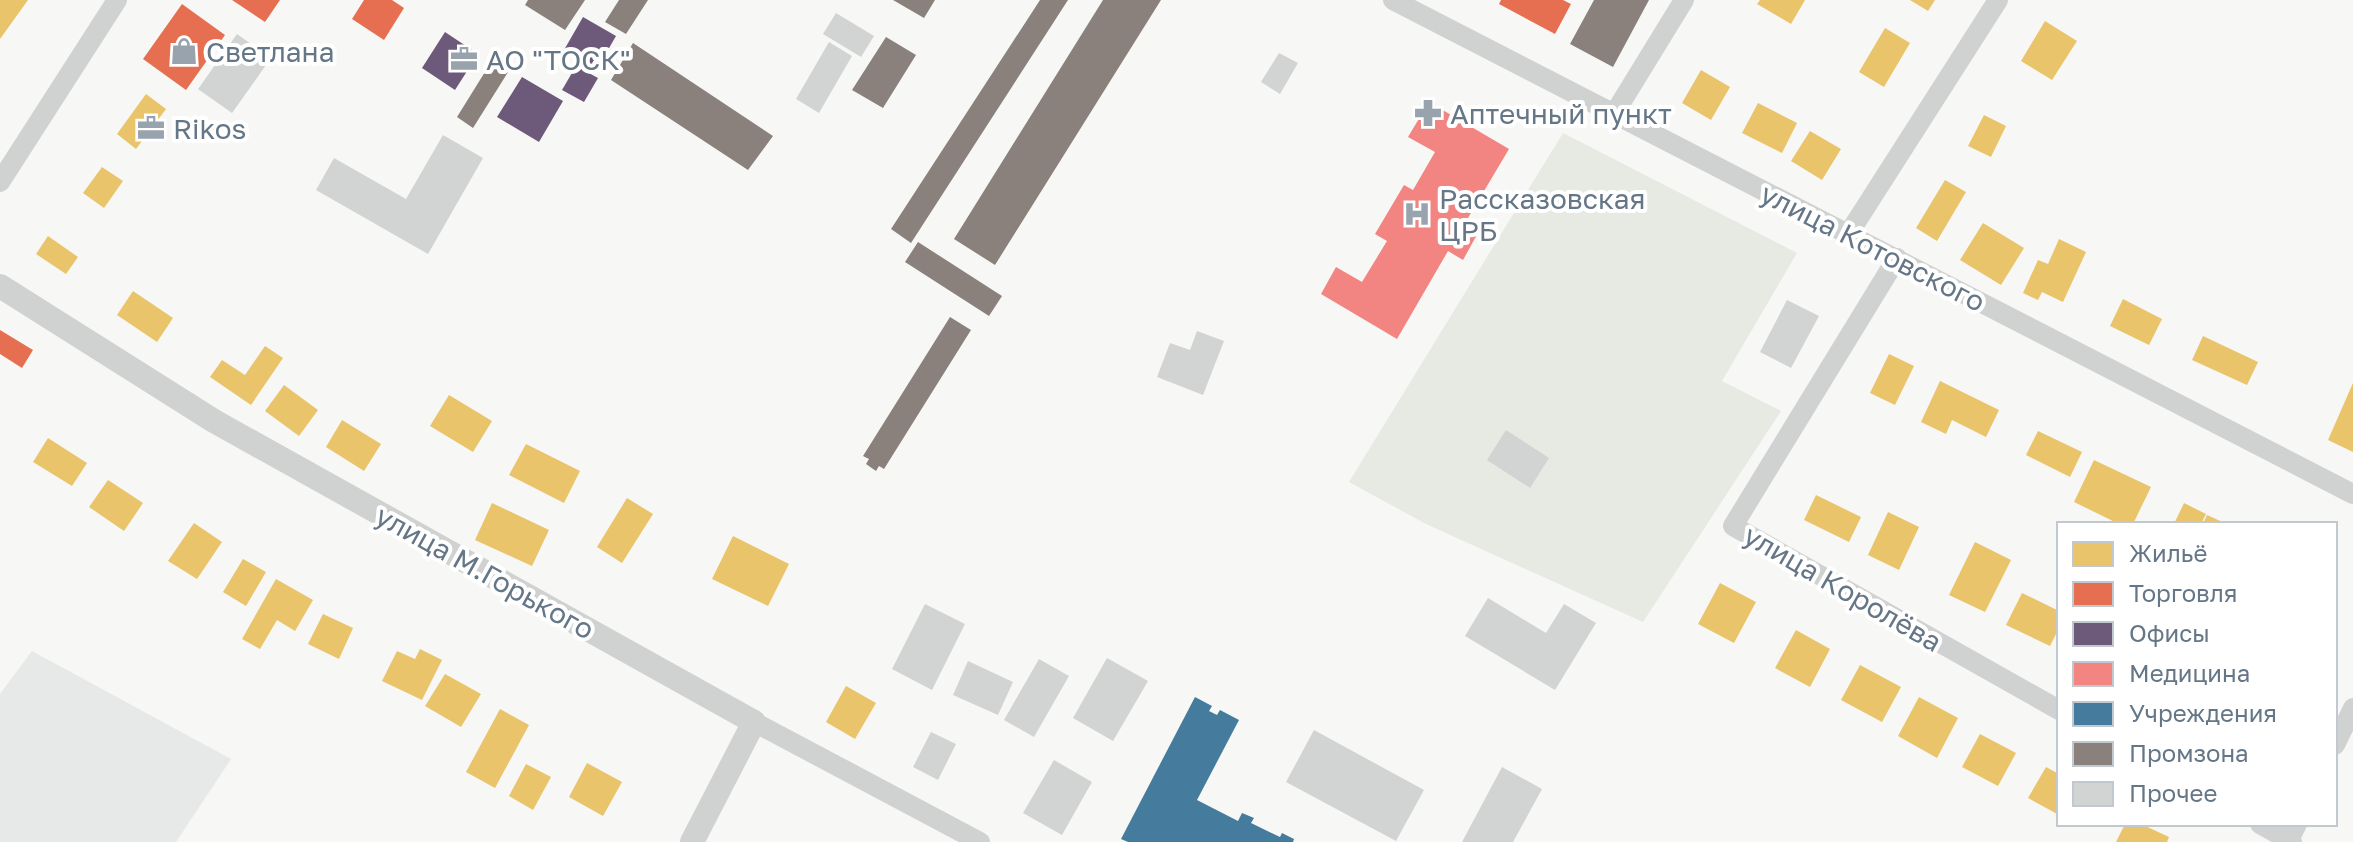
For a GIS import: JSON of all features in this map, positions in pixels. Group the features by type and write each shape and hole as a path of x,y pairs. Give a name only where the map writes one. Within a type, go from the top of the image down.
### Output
{"street":[{"path":"0,182 117,0"},
{"name":"улица Котовского","path":"1393,0 2353,494"},
{"path":"1614,114 1684,0"},
{"path":"1849,233 1998,0"},
{"name":"улица Королёва","path":"1897,258 1733,526 2057,709"},
{"name":"улица М.Горького","path":"0,286 214,421 754,722 980,842"},
{"path":"2337,741 2353,708"},
{"path":"692,842 754,722"},
{"path":"2265,826 2292,837"}],"shaded area":[{"path":"1563,133 1797,253 1722,381 1781,411 1643,622 1426,524 1349,482"},
{"path":"32,651 231,759 176,842 0,842 0,694"}],"building: Жильё":[{"path":"0,0 28,0 0,39"},
{"path":"1760,0 1805,0 1791,24 1757,4"},
{"path":"1910,0 1935,0 1928,11"},
{"path":"2045,21 2077,41 2052,80 2021,61"},
{"path":"1885,28 1910,43 1884,87 1859,72"},
{"path":"1701,70 1730,87 1711,120 1682,103"},
{"path":"146,94 166,109 136,149 117,134"},
{"path":"1758,103 1797,123 1782,153 1742,133"},
{"path":"1984,115 2006,126 1991,157 1968,146"},
{"path":"1810,131 1841,149 1822,180 1791,161"},
{"path":"102,167 123,181 104,208 83,193"},
{"path":"1945,180 1966,192 1937,241 1916,228"},
{"path":"1983,223 2024,248 2001,285 1960,260"},
{"path":"48,236 78,257 66,274 36,254"},
{"path":"2059,239 2086,252 2063,302 2042,292 2038,300 2023,293 2038,260 2048,264"},
{"path":"133,291 173,318 157,342 117,315"},
{"path":"2123,299 2162,319 2149,345 2110,326"},
{"path":"2203,336 2258,362 2247,385 2192,360"},
{"path":"265,346 283,358 251,405 210,377 222,360 245,375"},
{"path":"1889,354 1914,366 1895,405 1870,393"},
{"path":"1940,381 1999,410 1986,437 1952,420 1946,434 1921,422"},
{"path":"2353,383 2353,452 2328,440"},
{"path":"284,385 318,410 299,436 265,411"},
{"path":"449,395 492,421 473,452 430,426"},
{"path":"342,420 381,444 364,471 326,447"},
{"path":"2038,431 2082,452 2070,477 2026,455"},
{"path":"48,438 87,463 72,486 33,462"},
{"path":"526,444 580,471 564,503 509,475"},
{"path":"2094,460 2151,487 2134,522 2115,522 2074,502"},
{"path":"108,480 143,503 124,531 89,507"},
{"path":"1816,495 1861,517 1849,542 1804,520"},
{"path":"627,498 653,514 622,563 597,547"},
{"path":"492,503 549,530 532,566 475,540"},
{"path":"2184,503 2206,514 2202,522 2175,522"},
{"path":"1888,512 1919,527 1899,570 1868,555"},
{"path":"2207,515 2223,522 2204,522"},
{"path":"194,523 222,542 197,579 168,561"},
{"path":"733,536 789,564 768,606 712,579"},
{"path":"1975,542 2011,560 1985,612 1949,595"},
{"path":"243,559 266,572 246,606 223,592"},
{"path":"276,579 313,600 295,631 277,620 260,649 242,639"},
{"path":"1720,583 1756,602 1734,643 1698,624"},
{"path":"2022,593 2057,610 2057,632 2050,646 2006,625"},
{"path":"323,614 353,628 339,659 308,644"},
{"path":"1796,630 1830,649 1810,687 1775,668"},
{"path":"420,649 442,660 422,700 382,681 397,651 415,659"},
{"path":"1860,665 1901,687 1882,722 1841,700"},
{"path":"445,674 481,694 461,727 425,706"},
{"path":"846,686 876,703 855,739 826,722"},
{"path":"1919,697 1958,718 1937,758 1898,736"},
{"path":"500,709 529,725 495,788 466,772"},
{"path":"1980,734 2016,753 1998,786 1962,767"},
{"path":"587,763 622,782 603,816 569,797"},
{"path":"526,764 551,777 533,810 509,796"},
{"path":"2046,767 2057,773 2057,814 2028,798"},
{"path":"2124,826 2145,826 2169,837 2167,842 2116,842"}],"building: Торговля":[{"path":"232,0 280,0 265,22"},
{"path":"364,0 392,0 404,8 384,40 352,19"},
{"path":"1501,0 1563,0 1571,4 1555,34 1499,4"},
{"path":"182,4 225,35 186,90 143,59"},
{"path":"0,330 33,350 22,368 0,354"}],"building: Офисы":[{"path":"583,17 616,36 597,69 564,50"},
{"path":"445,32 478,54 455,90 422,68"},
{"path":"576,66 598,78 584,102 562,90"},
{"path":"522,77 563,101 539,142 497,117"}],"building: Медицина":[{"path":"1429,102 1509,149 1465,223 1479,231 1463,260 1448,251 1397,339 1321,294 1336,267 1362,282 1387,241 1375,234 1404,185 1413,190 1435,152 1408,137"}],"building: Учреждения":[{"path":"1195,697 1212,706 1209,711 1217,715 1220,710 1239,720 1197,800 1238,821 1242,813 1254,818 1251,823 1280,837 1282,833 1294,839 1293,842 1128,842 1121,839"}],"building: Промзона":[{"path":"528,0 585,0 565,30 525,5"},
{"path":"619,0 648,0 626,34 605,22"},
{"path":"893,0 935,0 924,18"},
{"path":"1040,0 1068,0 911,243 891,229"},
{"path":"1103,0 1161,0 995,265 954,239"},
{"path":"1594,0 1649,0 1613,67 1570,44"},
{"path":"886,37 916,55 883,108 852,90"},
{"path":"633,43 773,136 748,170 611,80"},
{"path":"493,59 510,69 473,128 457,117"},
{"path":"918,242 1002,296 989,316 905,262"},
{"path":"950,317 971,330 884,469 879,466 876,471 866,464 869,459 863,456"}],"building: Прочее":[{"path":"836,13 874,36 861,57 823,34"},
{"path":"237,34 271,58 232,113 198,89"},
{"path":"829,42 852,56 819,113 796,99"},
{"path":"1279,53 1298,63 1280,94 1261,82"},
{"path":"443,135 483,158 428,254 316,190 334,158 406,199"},
{"path":"1787,300 1819,316 1791,368 1760,352"},
{"path":"1197,331 1224,341 1203,395 1157,377 1170,343 1190,350"},
{"path":"1506,430 1549,458 1530,488 1487,460"},
{"path":"1488,598 1546,633 1564,604 1596,623 1555,690 1465,636"},
{"path":"925,604 965,624 932,690 892,669"},
{"path":"1107,658 1148,681 1113,741 1073,718"},
{"path":"1039,659 1069,676 1034,737 1004,720"},
{"path":"968,661 1013,682 998,715 953,695"},
{"path":"1314,730 1424,790 1396,841 1286,782"},
{"path":"931,732 956,744 938,780 913,767"},
{"path":"1054,760 1092,782 1062,835 1023,813"},
{"path":"1502,767 1542,789 1513,842 1462,842"}],"place":[{"name":"Светлана","path":"184,51"},
{"name":"АО \"ТОСК\"","path":"464,59"},
{"name":"Аптечный пункт","path":"1428,113"},
{"name":"Rikos","path":"151,128"},
{"name":"Рассказовская ЦРБ","path":"1417,214"}]}
